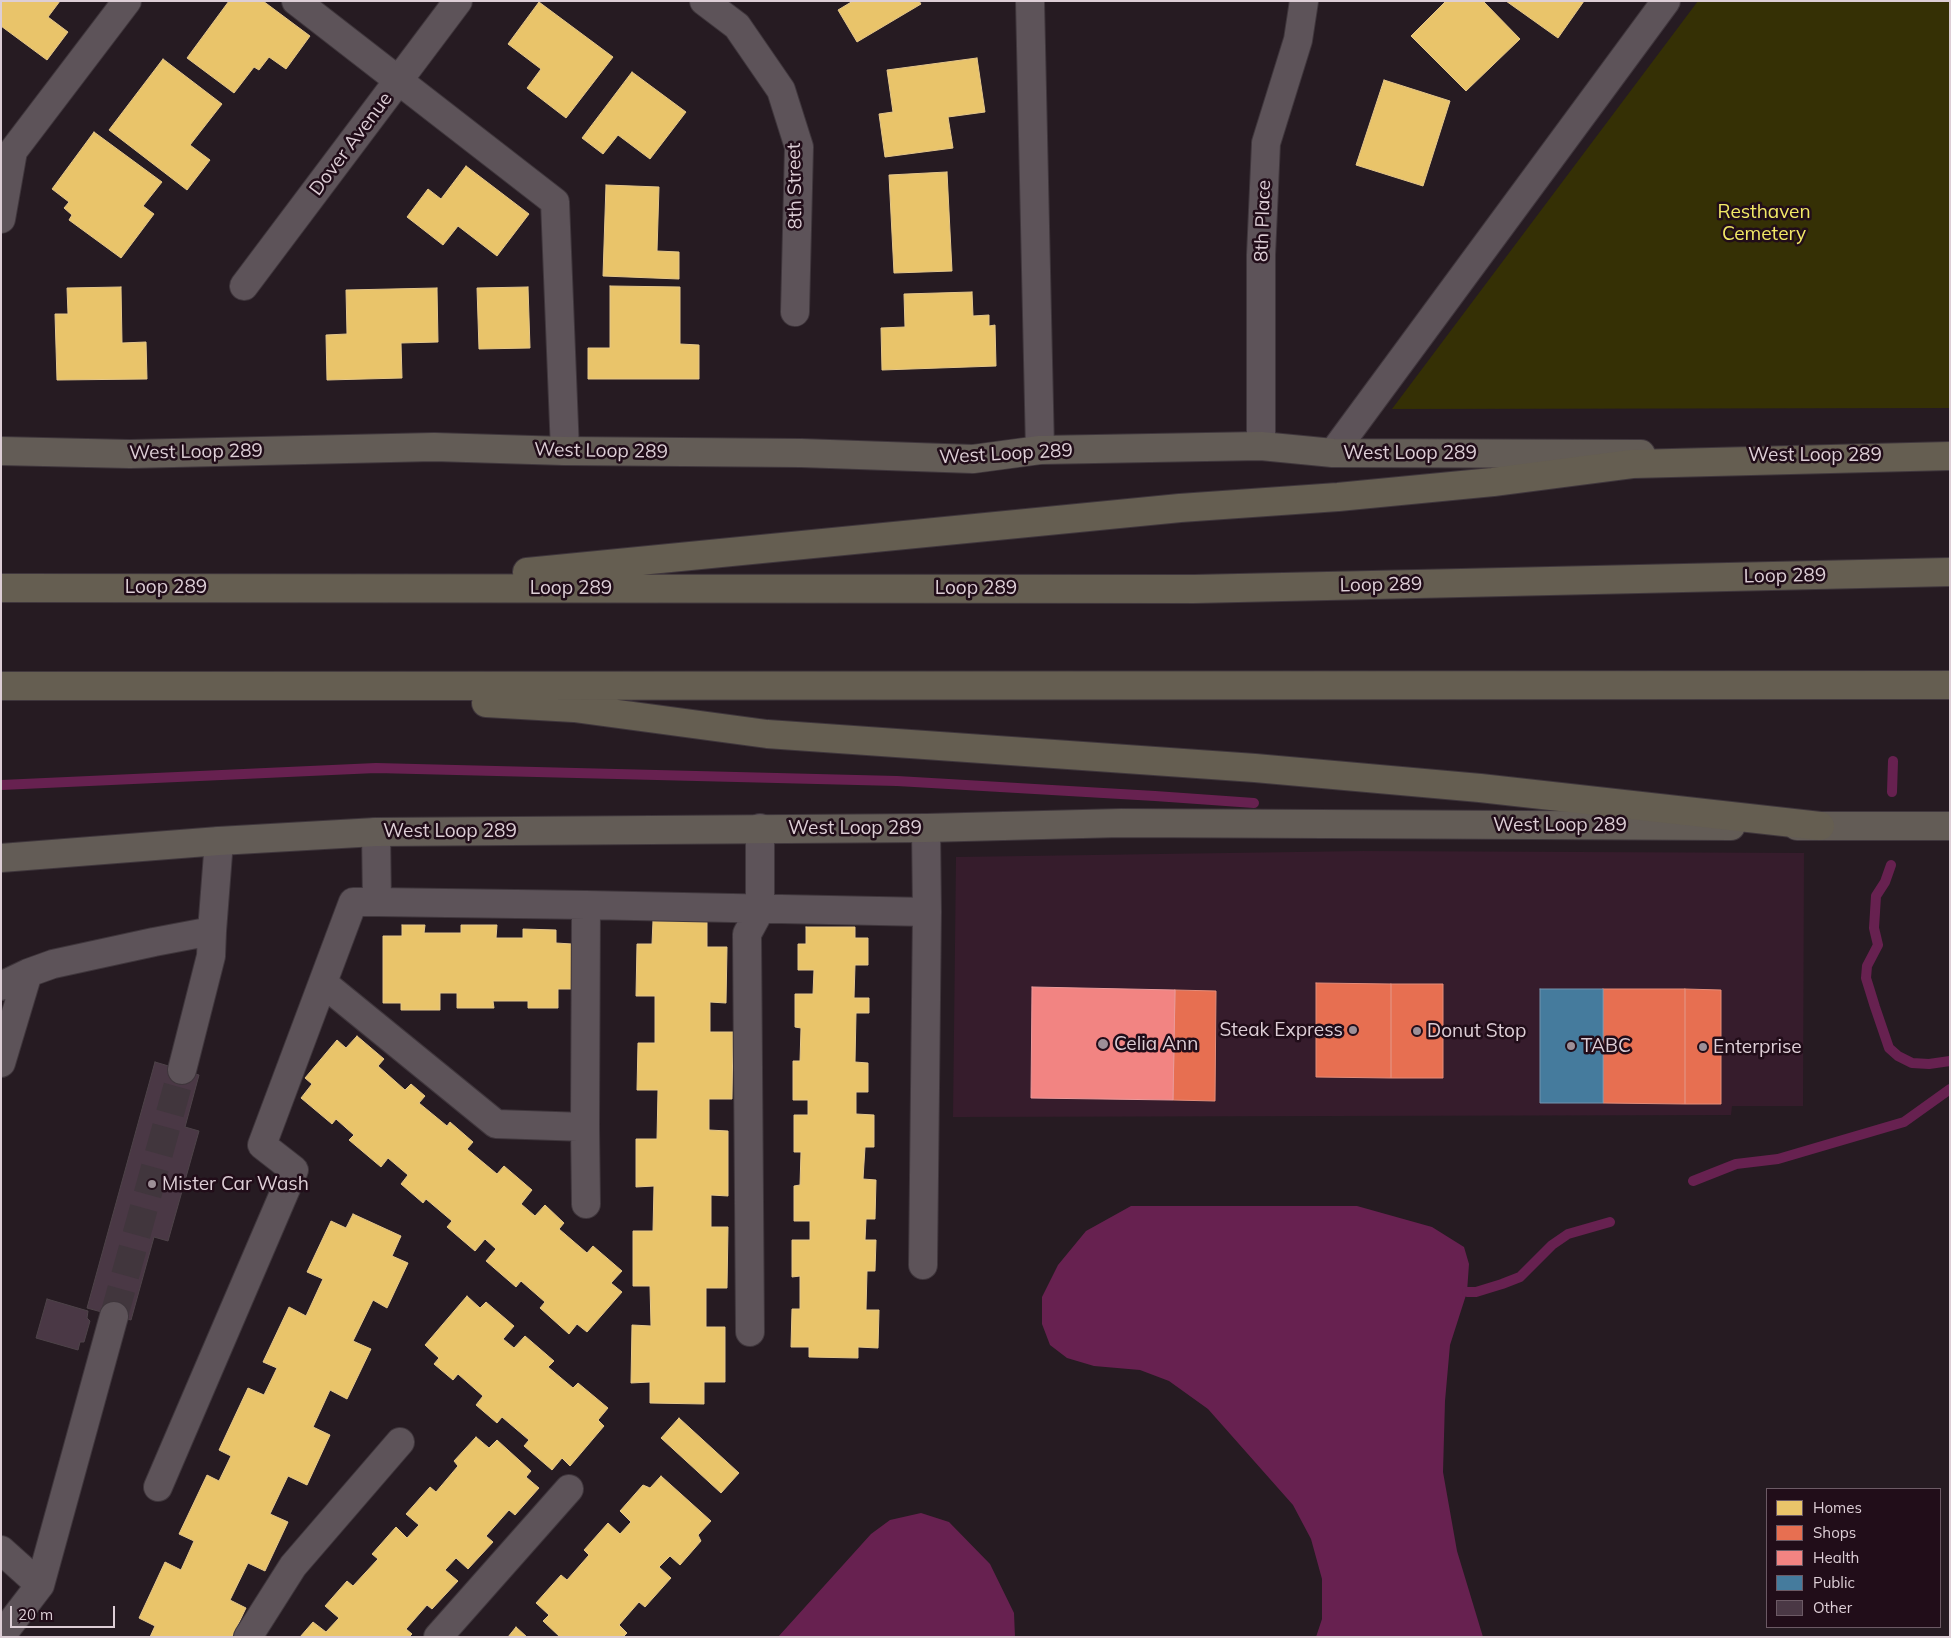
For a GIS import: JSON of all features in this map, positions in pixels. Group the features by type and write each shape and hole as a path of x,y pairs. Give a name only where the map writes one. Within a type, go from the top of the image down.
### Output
{"highway":[{"path":"368,587 1170,509 1338,497 1493,482 1632,464 1950,455"},
{"name":"Loop 289","path":"1,588 1194,588 1950,572"},
{"path":"1,686 1950,685"},
{"path":"167,687 574,708 767,734 1294,772 1480,788 1820,826"}],"main road":[{"name":"West Loop 289","path":"1,451 130,454 434,447 565,451 801,453 973,459 1040,450 1261,446 1333,453 1950,455"},
{"name":"West Loop 289","path":"1,858 219,841 376,832 926,828 1121,823 1950,826"},
{"path":"1,876 66,852"}],"street":[{"path":"1,219 13,151 127,1"},
{"path":"296,1 555,202 565,451"},
{"name":"Dover Avenue","path":"244,286 458,1"},
{"name":"8th Street","path":"704,1 737,26 781,90 798,147 795,312"},
{"path":"1030,1 1040,450"},
{"name":"8th Place","path":"1261,446 1262,255 1266,143 1298,40 1304,1"},
{"path":"1333,453 1666,1"},
{"path":"750,1332 747,934 760,910 760,828"},
{"path":"923,1265 927,912 926,828"},
{"path":"376,832 377,902"},
{"path":"182,1070 211,956 219,841"},
{"path":"158,1487 294,1170 262,1145 353,902 927,912"},
{"path":"586,905 586,1204"},
{"path":"1,986 28,973 62,962 212,931"},
{"path":"1,1063 28,973"},
{"path":"323,983 496,1124 585,1127"},
{"path":"1,1636 40,1585 114,1316"},
{"path":"248,1637 293,1566 400,1442"},
{"path":"438,1637 569,1489"},
{"path":"1,1550 40,1585"}],"shaded area":[{"path":"1363,851 1804,853 1803,1106 1732,1106 1731,1115 953,1117 956,857"},
{"path":"1131,1206 1357,1206 1432,1227 1464,1247 1469,1264 1467,1292 1450,1345 1445,1401 1443,1472 1457,1551 1483,1637 1316,1637 1322,1619 1322,1579 1311,1539 1293,1505 1208,1409 1169,1381 1140,1370 1094,1366 1067,1358 1050,1345 1042,1324 1042,1297 1058,1265 1086,1231"},
{"path":"921,1513 949,1522 990,1564 1014,1613 1015,1637 778,1637 871,1534 890,1520"}],"green space":[{"name":"Resthaven Cemetery","path":"1698,1 1950,1 1950,408 1392,409"}],"building: Homes":[{"path":"1,1 60,1 48,17 68,32 47,60 1,26"},
{"path":"229,1 263,1 310,36 286,69 269,57 259,70 254,67 234,93 187,58"},
{"path":"853,1 919,1 921,4 857,42 838,10"},
{"path":"1446,1 1483,1 1520,39 1466,91 1411,36"},
{"path":"1506,1 1584,1 1558,38"},
{"path":"539,2 613,57 566,118 527,88 541,69 508,44"},
{"path":"977,58 985,112 948,117 953,148 885,157 879,114 893,112 887,70"},
{"path":"163,59 222,104 190,145 210,160 187,190 109,130"},
{"path":"632,72 686,112 650,159 618,135 603,154 582,138"},
{"path":"1384,80 1450,101 1423,186 1356,165"},
{"path":"94,132 162,182 143,206 154,214 121,258 69,220 72,215 64,208 69,202 52,189"},
{"path":"466,166 529,214 497,256 458,226 443,245 407,217 428,189 441,199"},
{"path":"947,172 952,271 894,273 889,175"},
{"path":"606,185 659,187 657,251 679,252 679,279 603,276"},
{"path":"610,286 680,287 680,344 699,345 699,379 588,379 588,348 610,348"},
{"path":"121,287 122,343 146,342 147,379 57,380 55,314 68,314 67,288"},
{"path":"528,287 530,348 479,349 477,288"},
{"path":"437,288 438,342 401,343 402,378 327,380 326,335 347,334 346,290"},
{"path":"972,292 973,316 989,315 989,326 995,325 996,366 882,370 881,328 905,327 904,294"},
{"path":"653,921 707,922 707,947 727,947 726,1003 710,1002 710,1032 733,1032 732,1099 709,1099 709,1130 728,1131 728,1196 711,1195 711,1227 728,1227 727,1288 706,1288 706,1327 725,1327 725,1382 704,1382 704,1404 650,1403 650,1382 631,1383 632,1325 651,1326 650,1286 633,1286 633,1231 653,1231 654,1186 636,1187 636,1139 657,1139 658,1090 637,1090 638,1043 655,1043 655,996 636,996 637,944 652,944"},
{"path":"402,925 425,925 424,933 461,933 461,925 497,925 496,938 523,938 523,929 556,930 556,943 572,944 572,989 558,989 558,1008 528,1008 528,1001 493,1001 494,1008 457,1008 457,993 440,993 440,1010 401,1010 401,1003 383,1003 383,936 402,936"},
{"path":"806,927 855,927 855,938 868,938 868,965 855,965 854,998 869,998 869,1013 856,1013 855,1062 868,1063 868,1092 856,1092 856,1114 874,1115 874,1147 865,1147 863,1179 876,1180 875,1219 866,1219 865,1240 876,1240 875,1271 867,1271 866,1310 879,1310 878,1348 858,1347 858,1358 809,1357 809,1347 791,1347 792,1309 800,1309 800,1276 792,1277 792,1240 810,1240 810,1221 794,1221 794,1186 800,1185 801,1152 794,1152 794,1115 808,1115 808,1100 793,1100 793,1061 800,1061 801,1028 795,1027 795,994 813,994 814,970 798,970 798,944 806,944"},
{"path":"357,1036 384,1059 378,1066 405,1090 411,1084 425,1096 419,1103 447,1126 450,1122 473,1142 467,1149 497,1174 504,1166 532,1190 521,1204 535,1216 545,1205 564,1223 559,1229 587,1253 593,1246 622,1271 611,1283 622,1292 587,1332 577,1324 569,1334 540,1308 545,1302 521,1281 516,1287 486,1261 496,1249 485,1239 475,1251 447,1227 452,1221 426,1199 423,1203 401,1184 408,1175 388,1158 381,1167 349,1140 354,1135 336,1119 332,1124 301,1098 312,1084 305,1078 337,1040 346,1048"},
{"path":"353,1214 401,1236 392,1256 408,1263 387,1308 373,1300 353,1341 371,1349 347,1399 330,1390 313,1427 330,1435 307,1485 288,1476 270,1514 288,1522 265,1571 248,1563 230,1600 246,1608 232,1637 150,1637 155,1626 139,1618 165,1562 181,1570 194,1541 179,1534 207,1475 219,1481 231,1456 219,1450 248,1388 264,1395 277,1368 263,1362 289,1307 306,1316 323,1279 307,1272 331,1221 346,1228"},
{"path":"467,1296 480,1308 486,1302 514,1326 503,1339 514,1348 525,1336 554,1361 548,1367 573,1388 578,1383 608,1408 598,1420 604,1426 570,1466 562,1458 552,1470 524,1446 529,1440 502,1417 497,1423 476,1405 483,1396 458,1374 453,1380 434,1364 439,1358 425,1345"},
{"path":"679,1418 739,1473 721,1493 661,1438"},
{"path":"476,1437 489,1448 497,1440 531,1471 526,1477 539,1488 515,1515 509,1510 486,1536 493,1542 468,1569 456,1558 445,1570 458,1581 432,1609 427,1605 406,1629 412,1634 409,1637 300,1637 313,1622 326,1632 339,1618 325,1606 347,1581 353,1586 378,1559 372,1554 396,1527 407,1538 419,1525 406,1514 430,1487 436,1492 458,1466 454,1461"},
{"path":"661,1476 711,1521 698,1535 701,1541 680,1565 670,1556 659,1567 671,1578 645,1607 639,1602 619,1625 627,1633 623,1637 560,1637 543,1621 549,1615 536,1603 561,1575 567,1580 589,1555 584,1550 608,1523 620,1534 631,1522 620,1511 643,1485 650,1488"},
{"path":"516,1627 527,1637 508,1637"}],"building: Shops":[{"name":"Steak Express","path":"1316,983 1391,984 1391,1078 1316,1077"},
{"name":"Donut Stop","path":"1391,984 1443,984 1443,1078 1391,1078"},
{"path":"1603,989 1685,989 1685,1104 1603,1103"},
{"name":"Enterprise","path":"1685,989 1721,990 1721,1104 1685,1104"},
{"path":"1175,990 1216,991 1215,1101 1173,1100"}],"building: Health":[{"name":"Celia Ann","path":"1032,987 1175,990 1173,1100 1031,1098"}],"building: Public":[{"name":"TABC","path":"1540,989 1603,989 1603,1103 1540,1103"}],"building: Other":[{"name":"Mister Car Wash","path":"155,1062 199,1075 185,1127 199,1131 168,1241 154,1237 131,1320 87,1308"},
{"path":"47,1299 88,1311 87,1318 90,1321 84,1342 80,1342 78,1350 36,1338"}],"waterway":[{"path":"1892,792 1893,761"},
{"path":"1,785 376,768 897,781 1254,803"},
{"path":"1891,865 1885,882 1876,896 1874,928 1878,945 1867,966 1866,978 1889,1048 1898,1056 1912,1063 1929,1064 1950,1061"},
{"path":"1693,1181 1736,1164 1778,1159 1904,1122 1950,1089"},
{"path":"1467,1292 1476,1292 1520,1277 1552,1245 1568,1234 1610,1222"}],"tunnel":[{"path":"114,1316 182,1070"}],"place":[{"name":"Steak Express","path":"1353,1030"},
{"name":"Donut Stop","path":"1417,1031"},
{"name":"Celia Ann","path":"1103,1044"},
{"name":"TABC","path":"1571,1046"},
{"name":"Enterprise","path":"1703,1047"},
{"name":"Mister Car Wash","path":"152,1184"}]}
